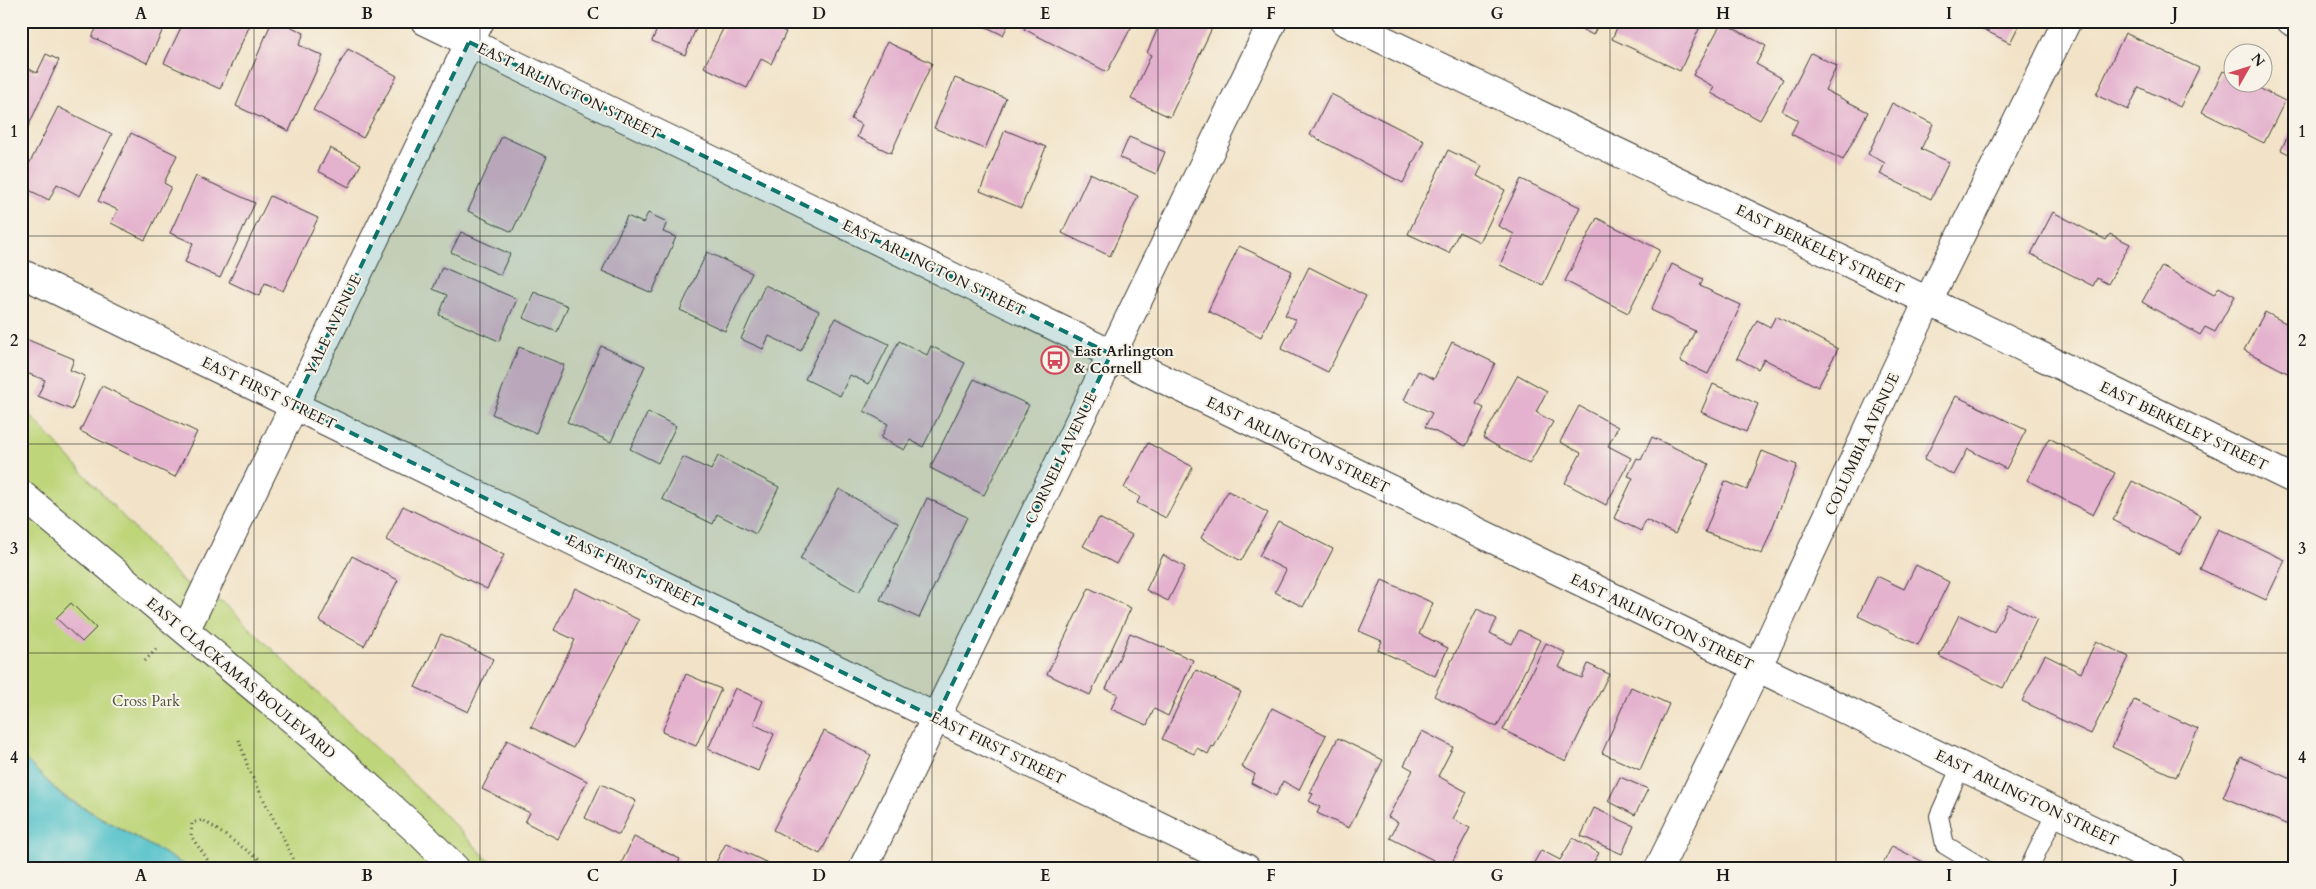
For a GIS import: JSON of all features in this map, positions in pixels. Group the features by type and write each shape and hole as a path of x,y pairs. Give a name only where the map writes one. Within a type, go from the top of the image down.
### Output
{"street":[{"name":"EAST ARLINGTON STREET","path":"425,21 474,32 1111,354 2056,812 2163,866"},
{"name":"CORNELL AVENUE","path":"863,868 1273,21"},
{"name":"EAST BERKELEY STREET","path":"1344,21 1928,301 2295,480"},
{"name":"COLUMBIA AVENUE","path":"1660,868 1757,668 1928,301 2067,21"},
{"name":"YALE AVENUE","path":"186,629 474,32"},
{"name":"EAST FIRST STREET","path":"21,273 1246,868"},
{"name":"EAST CLACKAMAS BOULEVARD","path":"21,494 108,568 186,629 316,739 422,835 455,868"}],"lane":[{"path":"1961,766 1939,816 1945,845 1983,868"},
{"path":"2029,868 2056,812"}],"path":[{"path":"238,740 252,778 295,862 294,868"},
{"path":"213,868 191,836 192,823 197,820 203,820 272,868"}],"highlighted area":[{"path":"469,42 1111,354 936,718 294,405"}],"green space":[{"name":"Cross Park","path":"21,405 182,581 226,605 442,812 496,868 190,868 62,795 21,755"}],"water":[{"path":"21,755 62,796 190,868 21,868"}],"building":[{"path":"100,21 167,21 147,63 92,37"},
{"path":"184,21 252,21 220,89 164,63"},
{"path":"272,21 279,21 304,33 299,45 323,56 289,131 236,106"},
{"path":"645,21 699,21 685,55 652,41 658,27"},
{"path":"727,21 765,21 786,32 771,64 761,59 747,88 704,67"},
{"path":"974,21 1010,21 1003,35"},
{"path":"1028,21 1128,21 1133,24 1107,72 1024,29"},
{"path":"1161,21 1203,21 1213,26 1170,117 1131,99 1151,55 1147,53"},
{"path":"1566,21 1600,21 1593,35"},
{"path":"1620,21 1682,21 1699,29 1680,71 1612,39"},
{"path":"1967,21 2021,21 2010,43"},
{"path":"1722,22 1766,46 1756,64 1783,79 1760,120 1711,93 1714,87 1693,75"},
{"path":"2125,33 2199,68 2180,107 2139,87 2128,110 2096,95"},
{"path":"887,42 932,63 891,153 857,137 862,125 851,119"},
{"path":"348,49 397,76 363,138 313,110"},
{"path":"1811,53 1837,66 1825,90 1868,112 1843,160 1791,134 1798,120 1782,111"},
{"path":"46,54 59,60 21,142 21,65 37,73"},
{"path":"2223,71 2224,92 2267,92 2285,101 2264,143 2202,112"},
{"path":"955,78 1006,98 985,149 934,128"},
{"path":"1331,94 1424,141 1403,183 1310,135"},
{"path":"1892,103 1933,124 1921,149 1949,162 1931,199 1880,174 1885,163 1868,154"},
{"path":"58,107 112,134 80,196 57,184 49,200 21,186 21,180"},
{"path":"2295,121 2295,157 2281,150"},
{"path":"1005,130 1046,147 1021,208 980,191"},
{"path":"131,133 177,155 164,183 171,187 145,240 111,223 118,210 98,201"},
{"path":"502,136 547,157 512,232 468,211"},
{"path":"1129,137 1165,152 1156,174 1120,158"},
{"path":"330,148 361,164 349,187 318,171"},
{"path":"1448,150 1482,166 1477,176 1505,190 1480,242 1459,232 1449,253 1408,234"},
{"path":"1090,173 1138,196 1110,256 1062,233"},
{"path":"196,176 255,203 220,278 185,262 193,243 170,233"},
{"path":"1521,179 1580,207 1543,285 1500,265 1514,234 1498,226"},
{"path":"270,196 318,218 283,291 265,283 259,296 229,282"},
{"path":"2053,212 2106,240 2110,234 2130,244 2108,284 2097,278 2093,286 2031,254"},
{"path":"648,213 667,222 663,232 676,237 652,293 602,271 627,216 643,223"},
{"path":"1597,218 1660,250 1628,313 1565,281"},
{"path":"461,232 510,254 500,275 451,252"},
{"path":"1239,246 1292,271 1261,337 1208,311"},
{"path":"707,252 752,273 725,331 680,310"},
{"path":"1672,264 1703,279 1700,286 1741,305 1708,374 1680,361 1695,331 1651,310"},
{"path":"2162,266 2214,295 2219,287 2235,296 2215,332 2205,327 2200,335 2142,302"},
{"path":"442,267 517,299 499,341 439,315 447,295 433,289"},
{"path":"1309,267 1366,296 1328,372 1281,349 1296,320 1285,315"},
{"path":"765,285 819,311 801,351 769,336 763,349 741,339"},
{"path":"534,292 568,306 557,332 523,318"},
{"path":"2265,312 2295,328 2295,377 2244,350"},
{"path":"1776,316 1838,349 1818,387 1764,359 1758,369 1737,358 1757,320 1770,327"},
{"path":"835,318 889,344 869,384 850,375 840,396 805,379"},
{"path":"21,337 74,359 70,370 85,376 72,410 38,396 45,380 21,371"},
{"path":"899,341 927,355 931,346 965,363 923,447 910,440 904,450 881,438 888,424 864,411"},
{"path":"1452,342 1495,363 1476,404 1484,408 1466,446 1425,427 1432,413 1404,400 1418,371 1434,379"},
{"path":"601,346 645,366 611,442 567,422"},
{"path":"519,347 564,365 536,433 492,414"},
{"path":"1518,375 1547,391 1536,412 1553,422 1529,464 1483,438"},
{"path":"974,379 1029,405 984,495 930,468"},
{"path":"1713,384 1758,404 1746,432 1701,412"},
{"path":"102,386 197,432 175,477 80,431"},
{"path":"1956,396 2026,430 2006,469 1968,449 1954,475 1924,460"},
{"path":"1579,406 1618,427 1608,446 1631,458 1606,505 1565,483 1581,453 1560,442"},
{"path":"648,412 676,426 658,463 630,449"},
{"path":"1652,437 1709,464 1675,534 1646,520 1641,531 1614,518 1633,478 1628,476 1637,458 1641,460"},
{"path":"2049,438 2115,473 2093,515 2027,480"},
{"path":"1148,443 1193,467 1166,518 1137,503 1140,497 1124,488"},
{"path":"1762,451 1797,465 1762,554 1705,532 1725,481 1747,490"},
{"path":"718,456 779,487 756,534 717,514 713,524 662,499 683,457 711,470"},
{"path":"2132,481 2200,515 2180,554 2113,520"},
{"path":"839,489 898,523 859,592 800,559"},
{"path":"1228,491 1268,513 1241,561 1201,538"},
{"path":"927,498 967,517 919,618 880,600"},
{"path":"403,506 504,555 487,589 386,540"},
{"path":"1099,518 1132,535 1116,564 1083,546"},
{"path":"1278,521 1333,549 1303,607 1275,592 1286,570 1259,556"},
{"path":"2218,529 2285,560 2266,600 2200,569"},
{"path":"1163,555 1185,567 1168,601 1146,590"},
{"path":"352,556 398,580 364,646 319,621"},
{"path":"1916,565 1949,582 1918,645 1858,616 1877,576 1904,589"},
{"path":"1382,580 1433,603 1419,634 1448,648 1435,676 1378,650 1382,641 1359,631"},
{"path":"575,588 639,620 573,748 531,727 575,640 554,630"},
{"path":"1089,588 1131,608 1090,695 1047,674"},
{"path":"71,603 96,628 82,642 56,618"},
{"path":"2008,604 2037,619 2003,688 1939,656 1959,615 1994,632"},
{"path":"1477,609 1497,619 1490,633 1501,639 1512,644 1519,630 1540,640 1497,727 1434,696"},
{"path":"1130,633 1193,660 1168,716 1154,709 1147,725 1111,709 1118,694 1106,689"},
{"path":"441,634 493,659 468,712 415,687"},
{"path":"2096,641 2129,657 2091,734 2022,701 2045,655 2081,673"},
{"path":"1546,643 1566,653 1559,667 1570,673 1582,678 1588,664 1609,674 1566,761 1503,730"},
{"path":"1196,670 1241,692 1214,747 1212,746 1208,754 1197,748 1194,754 1162,739"},
{"path":"686,674 721,689 696,746 662,732"},
{"path":"1631,687 1669,704 1640,770 1602,753"},
{"path":"735,688 763,701 753,724 774,734 758,771 708,749"},
{"path":"2134,700 2198,729 2176,777 2112,747"},
{"path":"1272,708 1326,735 1299,790 1283,781 1276,796 1251,783 1255,774 1242,767"},
{"path":"824,731 871,755 820,854 773,830"},
{"path":"1422,731 1453,747 1438,776 1467,792 1453,819 1470,828 1449,868 1390,838 1398,822 1388,817 1413,770 1404,765"},
{"path":"1338,738 1383,760 1349,828 1317,813 1320,807 1309,801 1313,794 1310,793"},
{"path":"507,740 587,781 558,839 525,822 530,813 482,789"},
{"path":"2241,757 2295,781 2295,828 2223,797"},
{"path":"1620,777 1648,789 1635,815 1608,801"},
{"path":"601,784 636,801 619,835 585,818"},
{"path":"1594,808 1634,826 1622,854 1581,836"},
{"path":"634,837 680,859 676,868 619,868"},
{"path":"1573,838 1599,853 1590,868 1531,868 1541,850 1560,860"},
{"path":"726,843 778,868 713,868"},
{"path":"1892,846 1935,868 1881,868"}],"place":[{"name":"East Arlington & Cornell","path":"1055,360"}]}
